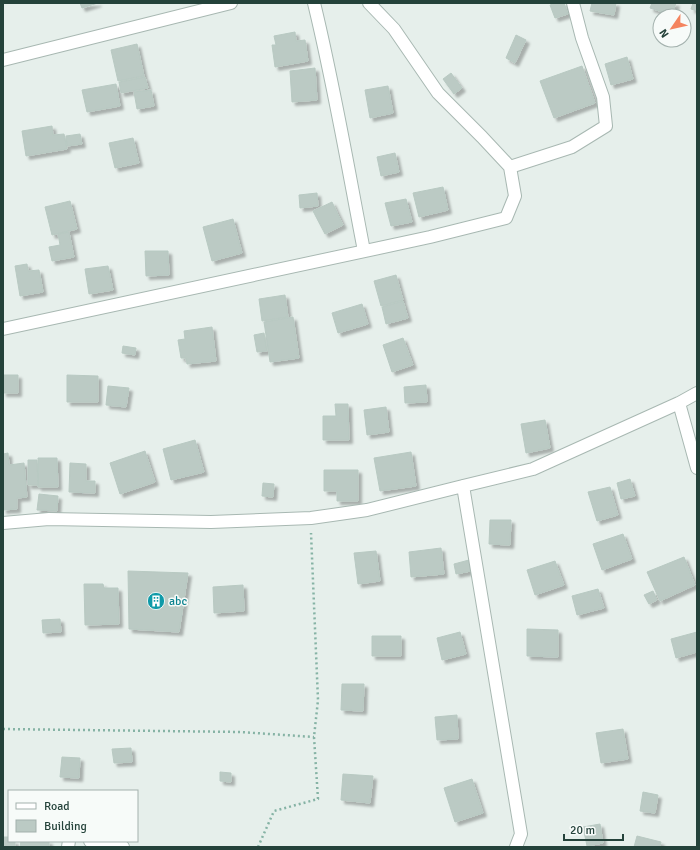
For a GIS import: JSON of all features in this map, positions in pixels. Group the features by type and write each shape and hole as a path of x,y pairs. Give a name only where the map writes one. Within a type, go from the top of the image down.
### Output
{"street":[{"path":"3,60 231,3"},
{"path":"314,3 364,251"},
{"path":"3,329 430,237 506,218 515,196 510,167 438,94 394,29 369,3"},
{"path":"510,167 572,147 606,126 603,97 582,38 573,3"},
{"path":"3,523 49,519 211,522 311,518 367,510 534,469 679,403 697,393"},
{"path":"679,403 697,468"},
{"path":"463,486 521,834 516,847"},
{"path":"96,842 123,847"}],"path":[{"path":"258,847 274,811 318,799 314,737 318,700 311,518"},
{"path":"3,729 240,732 314,737"}],"building":[{"path":"80,3 98,3 82,8"},
{"path":"564,3 568,14 555,18 550,5"},
{"path":"592,3 616,3 614,15 590,11"},
{"path":"652,3 676,3 674,8 650,8"},
{"path":"693,3 697,3 697,11 691,8"},
{"path":"295,32 296,41 305,40 308,61 275,67 272,45 276,45 274,36"},
{"path":"516,35 526,40 515,63 506,58"},
{"path":"137,44 144,76 118,81 111,50"},
{"path":"627,57 633,79 611,85 605,64"},
{"path":"582,66 595,103 554,118 540,81"},
{"path":"315,68 317,100 292,102 290,71"},
{"path":"451,73 462,88 454,94 443,79"},
{"path":"145,77 148,88 121,93 119,82"},
{"path":"116,84 120,106 87,112 82,90"},
{"path":"388,86 393,113 370,118 365,90"},
{"path":"151,90 154,106 137,109 134,92"},
{"path":"52,126 53,135 64,134 67,149 26,156 22,131"},
{"path":"80,134 82,144 67,146 66,136"},
{"path":"133,138 139,163 115,168 109,143"},
{"path":"395,153 399,172 381,176 377,157"},
{"path":"443,187 448,210 419,217 413,193"},
{"path":"317,193 318,206 300,208 299,195"},
{"path":"406,199 412,222 391,226 385,203"},
{"path":"70,201 77,229 52,235 45,207"},
{"path":"332,202 343,225 325,234 313,211"},
{"path":"233,219 242,253 212,261 203,227"},
{"path":"69,232 74,257 52,261 49,247 60,245 58,234"},
{"path":"145,251 168,251 169,275 146,276"},
{"path":"27,264 28,271 39,270 43,292 20,296 15,266"},
{"path":"108,266 113,290 89,294 85,269"},
{"path":"396,275 403,300 381,306 374,281"},
{"path":"285,295 288,317 262,321 259,299"},
{"path":"403,301 408,318 386,324 382,307"},
{"path":"362,304 368,324 338,333 332,313"},
{"path":"293,317 299,358 270,362 264,322"},
{"path":"212,327 216,361 187,364 186,358 181,358 178,340 185,339 184,331"},
{"path":"264,333 267,351 257,352 254,335"},
{"path":"403,338 413,365 392,372 383,345"},
{"path":"123,346 136,348 135,355 122,353"},
{"path":"3,375 18,375 18,393 3,393"},
{"path":"67,375 98,376 98,402 67,402"},
{"path":"426,385 427,402 405,403 404,387"},
{"path":"108,386 129,388 126,407 106,405"},
{"path":"335,404 348,404 349,440 323,440 323,416 336,416"},
{"path":"386,407 389,432 367,435 364,410"},
{"path":"545,420 550,448 526,453 521,424"},
{"path":"195,440 204,472 171,480 163,449"},
{"path":"145,451 155,482 120,494 110,463"},
{"path":"411,452 416,486 380,491 374,458"},
{"path":"8,453 9,465 24,463 27,497 17,498 17,509 3,510 3,454"},
{"path":"38,458 57,458 58,487 38,487"},
{"path":"28,460 37,460 38,485 28,485"},
{"path":"70,463 86,464 86,481 95,481 95,493 69,492"},
{"path":"324,470 358,470 358,501 337,501 337,491 324,491"},
{"path":"630,479 635,496 621,499 617,483"},
{"path":"263,483 274,484 273,497 262,496"},
{"path":"610,487 618,515 597,521 588,492"},
{"path":"39,494 58,496 57,511 37,510"},
{"path":"490,520 511,520 510,545 489,544"},
{"path":"623,534 632,559 602,570 593,544"},
{"path":"441,548 444,574 411,577 409,552"},
{"path":"376,551 380,581 358,584 354,553"},
{"path":"684,557 695,585 660,601 647,572"},
{"path":"469,560 471,571 456,574 454,564"},
{"path":"555,561 564,585 535,595 527,570"},
{"name":"abc","path":"128,571 188,573 179,632 129,629"},
{"path":"84,584 103,584 104,588 118,588 119,624 85,625"},
{"path":"243,585 244,611 214,613 213,587"},
{"path":"598,589 604,608 577,615 572,596"},
{"path":"653,591 657,600 649,604 644,595"},
{"path":"60,619 61,632 43,633 42,620"},
{"path":"527,629 558,630 558,657 527,656"},
{"path":"460,632 466,654 442,660 437,638"},
{"path":"697,632 697,652 676,658 671,639"},
{"path":"372,636 401,636 401,656 372,656"},
{"path":"342,684 364,684 363,711 341,710"},
{"path":"457,715 458,739 437,740 435,717"},
{"path":"623,729 628,759 601,763 596,733"},
{"path":"131,748 132,762 114,763 112,749"},
{"path":"62,757 80,758 79,778 60,777"},
{"path":"220,772 231,773 231,782 220,781"},
{"path":"343,774 373,776 370,803 341,800"},
{"path":"472,779 483,813 455,822 444,788"},
{"path":"643,792 658,795 655,813 640,811"},
{"path":"600,824 603,843 587,846 583,827"},
{"path":"637,836 661,842 660,847 634,847"},
{"path":"3,837 8,837 8,842 15,842 15,847 3,847"},
{"path":"21,842 49,842 49,847 20,847"}],"place":[{"name":"abc","path":"156,601"}]}
